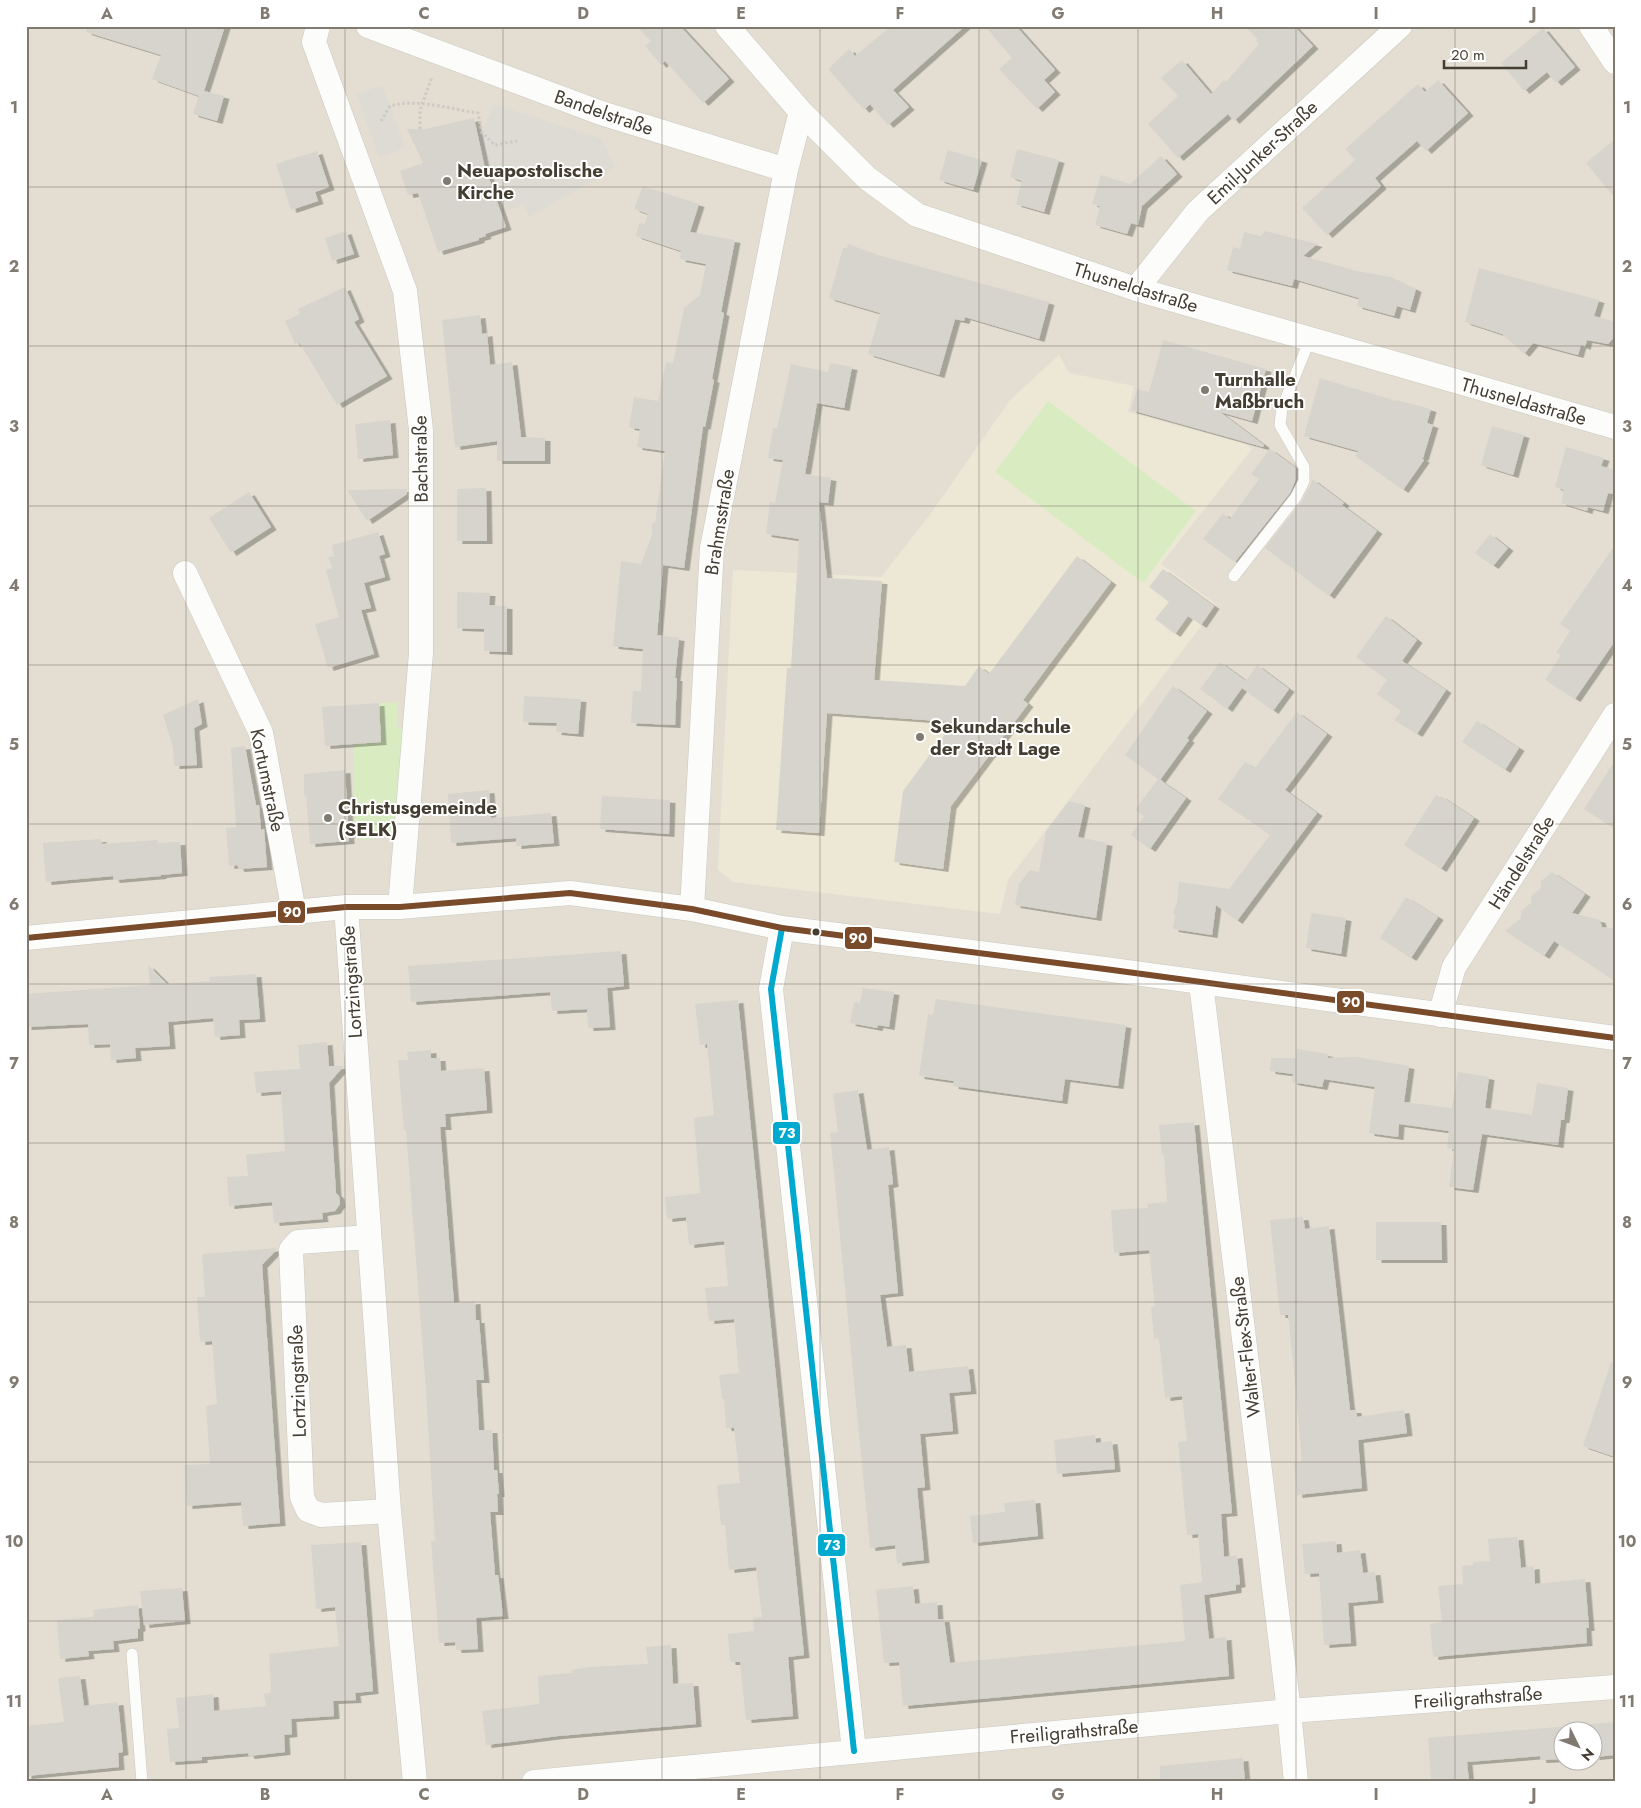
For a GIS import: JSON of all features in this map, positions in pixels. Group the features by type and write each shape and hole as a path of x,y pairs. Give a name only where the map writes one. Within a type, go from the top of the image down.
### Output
{"street":[{"name":"Bachstraße","path":"318,26 314,42 405,291 421,430 420,653 400,907"},
{"name":"Bandelstraße","path":"368,26 601,113 786,170"},
{"name":"Thusneldastraße","path":"727,26 801,112 867,178 918,215 1136,289 1615,427"},
{"name":"Emil-Junker-Straße","path":"1136,289 1198,211 1400,26"},
{"path":"1591,26 1615,62"},
{"path":"786,170 801,112"},
{"name":"Brahmsstraße","path":"692,909 712,548 786,170"},
{"name":"Kortumstraße","path":"185,572 261,733 294,912"},
{"name":"Händelstraße","path":"1440,1015 1454,967 1615,715"},
{"path":"26,938 294,912 346,908 400,907 570,893 692,909 782,928 1615,1038"},
{"name":"Lortzingstraße","path":"346,908 389,1511 415,1782"},
{"path":"782,928 771,988 854,1751"},
{"name":"Walter-Flex-Straße","path":"1201,983 1296,1782"},
{"name":"Lortzingstraße","path":"369,1237 298,1242 291,1250 302,1497 308,1510 321,1515 389,1511"},
{"name":"Freiligrathstraße","path":"534,1782 1289,1711 1615,1687"}],"lane":[{"path":"1234,576 1296,497 1304,481 1304,467 1280,425 1282,408 1310,339"},
{"path":"132,1654 142,1782"}],"path":[{"path":"420,129 420,110 428,90"},
{"path":"381,121 390,106 422,104 478,114 482,133 495,145 517,141"}],"shaded area":[{"path":"26,26 1615,26 1615,1782 26,1782"},
{"path":"383,85 405,148 379,158 357,94"},
{"path":"494,104 602,139 615,168 529,217 524,205 503,212 480,138"},
{"name":"Sekundarschule der Stadt Lage","path":"1059,355 1069,373 1134,386 1128,412 1246,444 1252,449 1161,564 1217,605 1008,880 1000,914 733,882 718,870 733,570 881,577 929,516 1010,400"}],"green space":[{"path":"1048,401 1196,511 1143,583 995,472"},
{"path":"398,702 397,727 404,730 393,837 359,840 358,835 354,831 353,744 381,741 379,703"}],"building":[{"path":"87,26 225,26 204,91 224,96 217,121 193,114 199,96 152,79 161,55 86,32"},
{"path":"636,26 680,26 729,79 703,103 665,61 661,65 645,46 651,41"},
{"path":"891,26 965,26 893,90 909,107 888,125 870,104 864,110 828,69 849,49 855,56"},
{"path":"985,26 1016,26 1055,70 1044,80 1055,92 1037,109 999,69 1012,58"},
{"path":"1245,26 1294,26 1313,46 1234,121 1228,114 1178,158 1148,124 1178,96 1161,78 1182,60 1211,94 1224,80 1226,82 1259,44 1256,41 1258,40"},
{"path":"1543,28 1575,67 1556,83 1547,72 1524,91 1501,63"},
{"path":"1438,80 1468,113 1426,151 1417,141 1375,178 1381,186 1327,235 1302,208 1355,160 1345,149 1418,84 1425,92"},
{"name":"Neuapostolische Kirche","path":"474,118 484,164 506,227 485,234 486,236 479,238 479,240 438,252 418,193 408,195 400,171 423,163 407,129 425,129"},
{"path":"1615,139 1615,198 1586,163"},
{"path":"1017,149 1059,160 1044,212 1016,204 1022,181 1010,177"},
{"path":"948,150 982,160 973,190 939,180"},
{"path":"317,151 329,187 315,192 318,201 291,210 276,164"},
{"path":"1161,156 1177,174 1142,206 1138,225 1131,223 1127,234 1095,225 1100,206 1092,204 1101,175 1130,184"},
{"path":"643,186 699,204 690,232 735,240 721,312 724,313 712,379 714,380 705,427 703,426 684,568 663,565 657,635 679,638 675,678 677,678 675,725 631,723 633,691 641,691 643,649 613,646 621,561 641,564 652,535 652,523 655,523 665,451 637,447 640,429 629,427 634,397 658,401 666,362 673,363 684,308 700,295 706,264 680,259 681,251 636,236 639,223 645,224 648,214 634,209"},
{"path":"346,231 354,254 332,261 325,238"},
{"path":"1265,231 1317,244 1303,256 1357,271 1391,277 1416,289 1410,310 1397,306 1394,316 1357,306 1359,298 1294,279 1292,286 1227,270 1233,247 1240,249 1244,232 1261,236"},
{"path":"848,244 878,255 1049,302 1039,339 965,317 964,321 955,319 939,375 868,354 880,313 829,298 843,248 847,248"},
{"path":"1479,268 1599,300 1594,316 1615,322 1615,336 1608,344 1587,340 1585,347 1581,345 1578,355 1533,343 1524,354 1502,334 1465,322"},
{"path":"345,287 359,319 354,322 387,376 337,405 299,342 295,344 285,321 300,314 298,309"},
{"path":"480,315 482,334 487,333 490,365 512,362 521,437 545,438 545,461 497,461 497,441 455,447 442,320"},
{"name":"Turnhalle Maßbruch","path":"1163,340 1266,369 1252,421 1220,412 1264,445 1263,447 1131,410 1137,389 1149,392"},
{"path":"830,363 852,367 844,408 817,403 805,474 831,478 828,503 819,502 827,578 882,581 874,680 965,686 979,666 989,674 1077,556 1111,582 1023,700 1028,704 951,806 943,869 894,862 903,791 954,722 827,713 819,833 776,830 787,668 791,668 799,539 766,534 770,502 775,503 783,460 768,458 773,428 777,429 791,364 828,372"},
{"path":"1320,378 1396,401 1431,409 1427,423 1433,425 1423,458 1421,457 1424,460 1403,490 1355,456 1358,451 1304,436"},
{"path":"390,420 393,455 358,459 355,424"},
{"path":"1492,426 1524,435 1513,475 1481,465"},
{"path":"1566,447 1604,458 1601,466 1615,470 1615,494 1608,493 1603,511 1588,507 1587,511 1561,503 1564,490 1555,487"},
{"path":"1270,449 1296,468 1296,479 1290,493 1235,562 1203,539 1223,513 1230,519 1259,479 1251,474"},
{"path":"1312,479 1344,503 1342,505 1377,531 1329,596 1265,548 1302,501"},
{"path":"486,488 487,541 457,541 457,489"},
{"path":"407,489 407,494 367,521 347,490"},
{"path":"249,492 271,527 231,553 209,518"},
{"path":"378,532 385,554 379,556 385,577 364,583 371,608 361,610 374,654 328,668 315,624 339,617 326,570 332,568 328,557 334,556 332,545"},
{"path":"1490,534 1508,548 1493,566 1475,553"},
{"path":"1615,545 1615,641 1575,699 1545,680 1561,655 1556,653 1570,631 1560,624"},
{"path":"1163,569 1214,606 1201,625 1188,616 1175,634 1155,619 1169,602 1149,587"},
{"path":"457,592 490,593 489,605 507,606 507,652 484,651 484,629 457,628"},
{"path":"1386,616 1417,640 1402,661 1446,690 1417,734 1394,720 1401,711 1377,694 1387,680 1356,657"},
{"path":"1220,662 1246,681 1257,665 1289,689 1273,711 1242,688 1227,709 1200,689"},
{"path":"1173,686 1207,711 1160,780 1186,798 1150,849 1131,835 1144,816 1135,810 1158,779 1125,755"},
{"path":"524,696 581,699 578,734 556,732 557,723 523,722"},
{"path":"198,699 202,724 194,728 197,765 174,766 173,747 163,715"},
{"path":"379,703 381,742 325,746 322,707"},
{"path":"1297,712 1327,734 1285,790 1317,813 1237,921 1216,905 1212,935 1173,929 1175,916 1173,912 1177,903 1179,882 1229,889 1270,835 1218,799 1245,762 1255,768"},
{"path":"1477,721 1519,748 1505,770 1462,742"},
{"path":"245,746 256,805 259,805 261,830 264,829 267,867 239,869 237,865 229,866 226,828 236,827 231,748"},
{"path":"1615,760 1615,829 1584,809"},
{"name":"Christusgemeinde (SELK)","path":"345,770 349,841 310,844 306,795 304,796 304,774"},
{"path":"489,790 491,818 551,813 554,843 516,846 516,838 451,843 448,794"},
{"path":"1436,795 1441,796 1474,818 1441,869 1404,845"},
{"path":"602,796 670,800 669,834 600,829"},
{"path":"1069,801 1085,805 1078,837 1107,843 1096,918 1015,905 1019,884 1030,870 1039,872 1046,831"},
{"path":"101,839 102,844 158,840 158,843 180,842 182,873 114,880 113,876 46,882 43,843"},
{"path":"1552,872 1585,894 1572,913 1600,920 1602,927 1615,929 1615,981 1554,941 1544,956 1505,931 1521,918 1521,911 1531,903 1531,896 1541,888 1541,881"},
{"path":"1406,897 1438,917 1411,958 1380,938"},
{"path":"1311,913 1346,918 1341,954 1306,948"},
{"path":"621,951 624,986 607,988 610,1027 588,1028 587,1009 552,1011 550,992 411,1002 408,966"},
{"path":"148,965 167,984 210,981 209,977 256,974 260,1019 239,1020 240,1035 215,1037 213,1018 168,1022 170,1046 135,1048 136,1058 111,1060 110,1044 89,1045 88,1024 26,1027 26,994 150,985"},
{"path":"863,988 894,992 889,1027 878,1025 877,1028 850,1023 854,1002 860,1003"},
{"path":"936,999 1126,1025 1118,1086 1065,1079 1062,1101 953,1086 954,1081 919,1076 928,1014 933,1015"},
{"path":"738,1000 804,1655 788,1657 793,1716 746,1720 740,1662 730,1662 728,1634 754,1631 753,1618 762,1617 756,1567 729,1570 725,1525 721,1525 717,1485 740,1483 734,1428 726,1428 724,1399 722,1399 719,1375 739,1373 734,1319 709,1321 705,1288 728,1286 724,1241 689,1245 686,1217 667,1219 665,1197 700,1193 694,1118 714,1115 707,1044 700,1045 695,1004"},
{"path":"327,1042 329,1066 344,1066 329,1083 336,1193 339,1196 340,1204 335,1211 322,1213 323,1219 274,1223 272,1202 229,1206 227,1177 248,1176 246,1155 285,1151 281,1091 256,1093 254,1072 300,1069 298,1045"},
{"path":"1297,1049 1328,1054 1328,1058 1356,1057 1409,1066 1404,1102 1452,1108 1458,1072 1489,1077 1485,1108 1532,1115 1537,1083 1568,1088 1564,1120 1561,1120 1558,1145 1482,1134 1473,1190 1449,1187 1454,1149 1447,1148 1449,1131 1399,1124 1398,1137 1369,1133 1375,1087 1324,1079 1322,1087 1292,1082 1293,1074 1270,1071 1271,1058 1296,1058"},
{"path":"431,1050 431,1058 440,1058 441,1071 484,1068 487,1110 445,1114 446,1127 440,1127 454,1303 475,1301 476,1320 479,1320 484,1380 476,1380 479,1430 492,1430 494,1470 497,1470 499,1494 497,1494 498,1512 490,1512 495,1575 498,1575 503,1616 476,1618 478,1649 456,1650 455,1642 439,1643 431,1541 435,1541 426,1391 406,1130 404,1130 398,1060 408,1060 407,1052"},
{"path":"858,1090 867,1150 889,1147 893,1184 888,1185 898,1293 880,1295 887,1347 906,1345 909,1372 968,1366 971,1391 949,1393 953,1431 920,1434 925,1487 917,1488 924,1560 897,1563 895,1545 870,1548 830,1133 838,1132 833,1094"},
{"path":"1194,1122 1232,1513 1221,1514 1224,1557 1237,1555 1240,1584 1236,1585 1236,1590 1204,1595 1209,1639 1226,1637 1229,1676 903,1706 899,1662 884,1663 876,1590 913,1586 915,1604 937,1602 938,1619 944,1619 950,1663 1185,1641 1180,1585 1202,1582 1198,1534 1187,1535 1178,1442 1187,1441 1182,1396 1165,1398 1159,1338 1154,1339 1151,1307 1155,1307 1149,1250 1114,1253 1111,1210 1148,1208 1147,1204 1167,1202 1164,1155 1162,1155 1159,1125"},
{"path":"1303,1217 1305,1229 1329,1226 1350,1410 1356,1410 1357,1417 1404,1410 1407,1433 1358,1440 1362,1488 1297,1495 1294,1463 1302,1462 1294,1370 1288,1315 1280,1315 1270,1220"},
{"path":"1376,1222 1441,1222 1442,1260 1376,1260"},
{"path":"278,1248 262,1265 280,1523 243,1526 241,1502 187,1506 185,1465 210,1464 206,1406 217,1404 212,1341 200,1342 197,1297 205,1297 202,1254"},
{"path":"1611,1362 1615,1363 1615,1457 1583,1446"},
{"path":"1095,1435 1096,1443 1112,1441 1115,1469 1057,1474 1054,1440"},
{"path":"1035,1500 1038,1536 973,1543 970,1516 1005,1512 1004,1503"},
{"path":"1518,1537 1521,1568 1534,1566 1535,1584 1585,1579 1589,1628 1586,1628 1587,1643 1433,1657 1430,1624 1442,1622 1438,1586 1463,1584 1462,1566 1473,1565 1473,1562 1490,1561 1488,1539"},
{"path":"1336,1541 1337,1553 1360,1550 1363,1573 1375,1572 1378,1600 1348,1603 1351,1643 1324,1645 1319,1573 1305,1574 1302,1544"},
{"path":"361,1542 373,1691 355,1693 356,1700 333,1701 334,1716 291,1719 292,1734 284,1735 285,1752 249,1756 248,1753 202,1757 202,1760 170,1762 167,1729 179,1728 176,1698 213,1694 214,1711 266,1706 264,1694 271,1693 269,1654 339,1646 335,1607 316,1609 311,1545"},
{"path":"182,1588 185,1621 144,1625 140,1591"},
{"path":"138,1605 140,1628 138,1629 138,1638 113,1641 114,1649 88,1651 89,1656 60,1659 57,1620 94,1617 93,1610"},
{"path":"671,1645 673,1684 693,1683 696,1724 558,1736 486,1745 482,1711 539,1704 538,1676 572,1673 571,1670 589,1667 648,1664 646,1647"},
{"path":"80,1676 84,1706 118,1702 123,1752 118,1753 119,1767 26,1776 26,1726 64,1722 58,1678"},
{"path":"1615,1722 1615,1755 1604,1756 1604,1723"},
{"path":"1554,1727 1554,1759 1541,1760 1540,1756 1467,1762 1469,1782 1431,1782 1428,1738"},
{"path":"1243,1758 1245,1782 1160,1782 1160,1766"}],"transit line":[{"name":"90","path":"26,938 346,907 400,907 570,893 692,909 782,928 1105,969 1615,1038"},
{"name":"73","path":"782,928 771,989 854,1751"}],"place":[{"name":"Neuapostolische Kirche","path":"447,181"},
{"name":"Turnhalle Maßbruch","path":"1205,390"},
{"name":"Sekundarschule der Stadt Lage","path":"920,737"},
{"name":"Christusgemeinde (SELK)","path":"328,818"}]}
